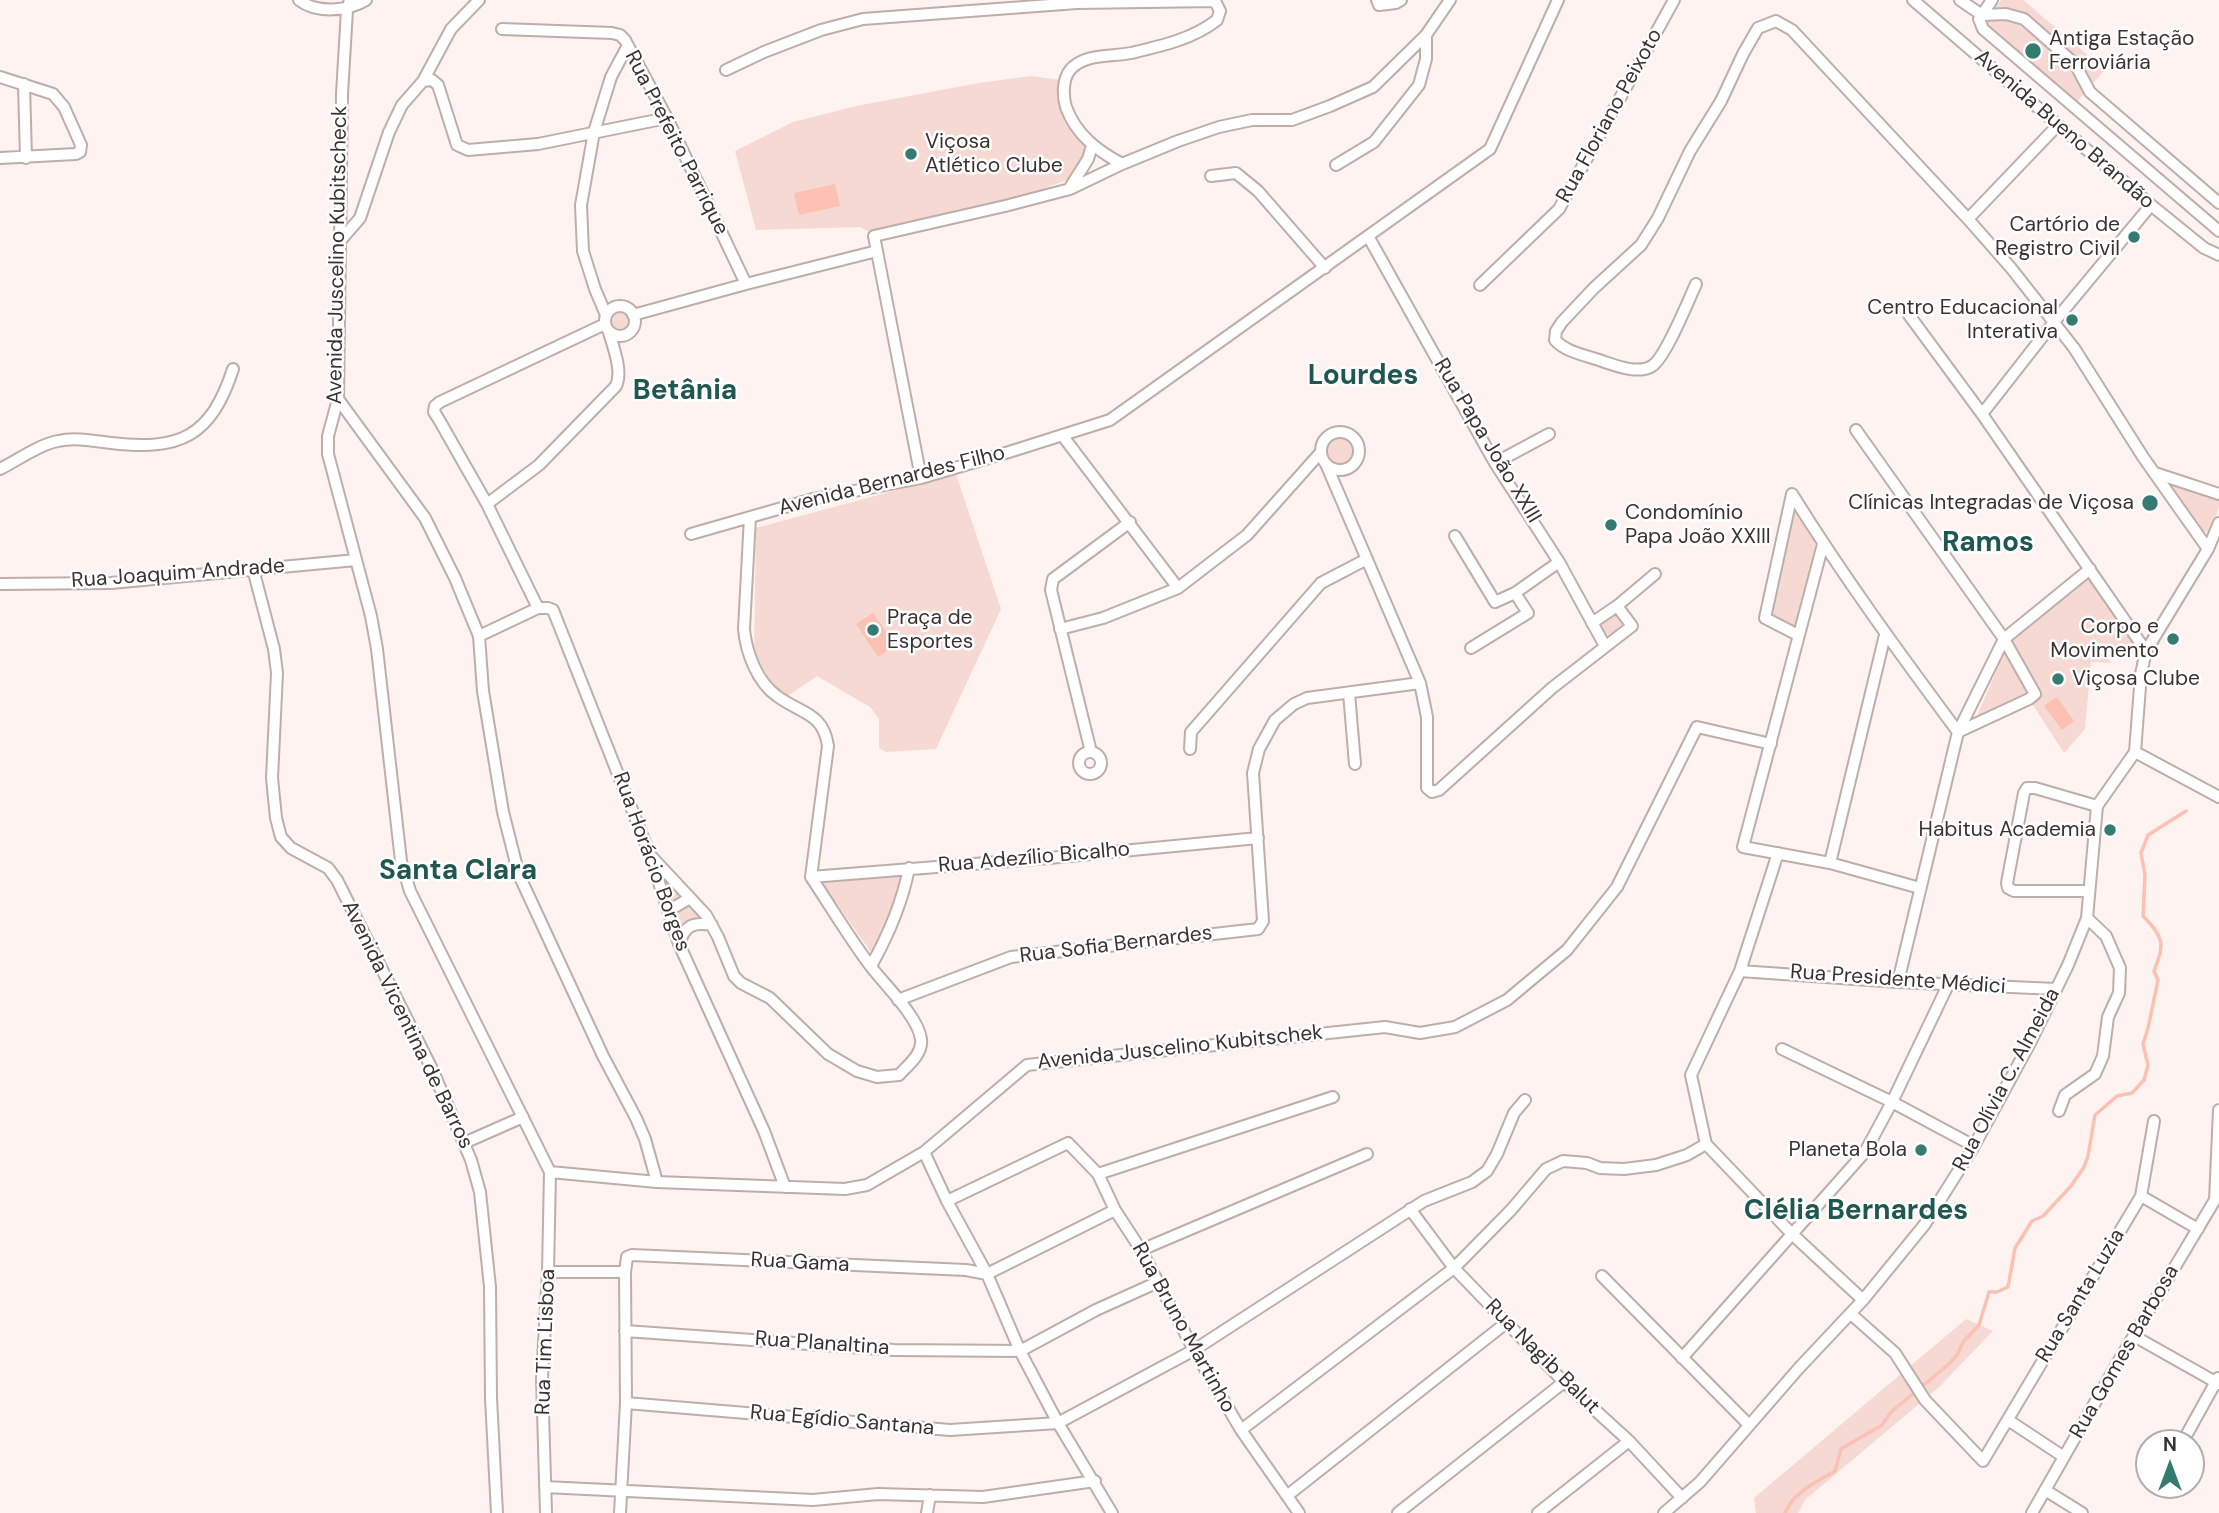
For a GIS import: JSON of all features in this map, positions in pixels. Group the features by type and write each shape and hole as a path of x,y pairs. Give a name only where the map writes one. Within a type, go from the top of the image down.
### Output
{"street":[{"path":"299,0 314,7 348,5 366,0"},
{"path":"341,240 360,218 389,132 402,105 423,80 452,29 479,0"},
{"path":"726,71 764,52 821,30 863,19 1077,3 1214,0 1220,11 1217,20 1189,37 1130,53 1089,58 1070,70 1065,81 1064,97 1074,122 1092,146 1122,164"},
{"path":"1377,0 1379,5 1401,0"},
{"path":"921,478 874,236 1070,189 1122,164 1219,127 1252,120 1292,120 1330,106 1373,87 1426,35 1450,0"},
{"name":"Avenida Bernardes Filho","path":"691,534 813,499 921,478 1110,420 1490,149 1558,0"},
{"name":"Rua Floriano Peixoto","path":"1480,285 1559,209 1674,0"},
{"name":"Avenida Bueno Brandão","path":"1913,0 2151,205 2204,247 2219,255"},
{"path":"1960,0 1982,15 2006,14 2024,19 2075,64 2090,92 2219,203"},
{"path":"1992,0 1979,23 1983,29 2219,231"},
{"name":"Avenida Juscelino Kubitscheck","path":"348,5 342,93 338,398 328,436 328,454 377,649 401,861 410,891 550,1172"},
{"path":"1696,284 1665,349 1652,367 1620,367 1561,347 1555,340 1556,331 1594,288 1641,245 1658,218 1690,150 1721,101 1758,28 1776,21 1792,30 2011,268 2074,348 2154,473 2208,549"},
{"name":"Rua Prefeito Parrique","path":"502,29 611,33 620,35 625,40 667,118 746,284"},
{"path":"1336,165 1374,142 1419,85 1426,59 1426,35"},
{"path":"487,504 539,465 619,380 607,324 583,251 581,205 594,132 611,77 627,47"},
{"path":"0,77 53,94 64,107 81,145 76,154 0,158"},
{"path":"423,80 432,80 438,85 457,145 467,150 538,144 667,118"},
{"path":"24,84 26,158"},
{"path":"1968,219 2057,125"},
{"path":"1070,189 1088,159 1092,146"},
{"path":"1211,176 1236,173 1258,191 1325,268"},
{"path":"1982,414 2151,205"},
{"name":"Rua Papa João XXIII","path":"1368,236 1495,463 1559,562 1605,646"},
{"path":"633,315 877,251"},
{"path":"479,636 538,608 487,504 434,412 435,406 440,401 607,324 613,308 622,307 633,315 634,323 626,334 617,336 607,324"},
{"path":"1909,315 1982,414 2146,651"},
{"path":"0,469 57,441 79,440 155,446 176,442 198,429 216,410 233,369"},
{"path":"338,398 425,518 455,578 479,636 483,691 500,798 519,874 603,1056 636,1118 657,1182"},
{"path":"1856,430 2004,639 2036,695 1958,732"},
{"path":"1060,629 1103,618 1178,588 1248,535 1321,452 1325,440 1335,433 1348,434 1357,443 1358,456 1350,466 1338,469 1326,464"},
{"path":"1495,463 1549,434"},
{"path":"1062,435 1178,588"},
{"path":"1321,452 1420,683 1427,717 1427,788 1432,792 1439,790 1552,688 1632,626 1618,606"},
{"path":"2154,473 2219,494"},
{"path":"1798,635 1765,618 1792,494 1885,635 1958,732"},
{"path":"650,855 712,925 734,976 741,983 770,998 828,1054 857,1072 877,1077 899,1075 915,1057 921,1047 921,1037 912,1020 871,966 811,877 828,746 826,732 817,719 774,695 762,680 746,647 744,629 750,517"},
{"path":"1091,752 1051,590 1054,579 1130,522"},
{"path":"2089,891 2014,891 2008,888 2024,793 2027,788 2035,788 2098,806 2135,752 2141,674 2146,651 2208,549 2219,523"},
{"path":"1455,536 1495,603 1515,593 1559,562"},
{"path":"1823,544 1743,847 1830,863 1920,888"},
{"path":"1190,748 1191,732 1321,583 1367,559"},
{"name":"Rua Joaquim Andrade","path":"0,583 111,583 356,560"},
{"name":"Avenida Vicentina de Barros","path":"253,569 278,673 272,778 281,837 291,848 328,868 337,880 426,1058 464,1143 480,1192 490,1287 491,1398 497,1513"},
{"path":"1898,982 1958,732 2004,639 2090,569"},
{"path":"1592,623 1618,606 1655,574"},
{"path":"1471,648 1528,613 1515,593"},
{"name":"Rua Horácio Borges","path":"538,608 553,610 556,617 650,855 679,944 764,1131 785,1187"},
{"path":"1830,863 1885,635"},
{"path":"1258,838 1253,773 1259,748 1269,729 1285,710 1307,698 1420,683"},
{"path":"1349,693 1355,764"},
{"name":"Avenida Juscelino Kubitschek","path":"550,1172 657,1182 845,1189 867,1185 924,1152 1027,1065 1385,1027 1420,1033 1455,1027 1507,1000 1567,950 1617,887 1697,727 1771,744"},
{"path":"2135,752 2219,797"},
{"name":"Rua Olívia C. Almeida","path":"1664,1513 1700,1482 1799,1368 1863,1300 1926,1224 1975,1146 2030,1043 2087,918 2098,806"},
{"name":"Rua Adezílio Bicalho","path":"811,877 1258,838"},
{"name":"Rua Sofia Bernardes","path":"898,999 1012,957 1258,929 1263,921 1258,838"},
{"path":"1778,853 1740,971 1691,1075 1706,1144 1792,1234 1863,1300"},
{"path":"871,966 891,930 905,891 909,868"},
{"path":"668,911 690,898"},
{"path":"2059,1111 2065,1096 2095,1074 2104,1056 2108,1017 2119,993 2120,968 2106,936 2087,918"},
{"path":"679,944 682,934 690,924 712,925"},
{"name":"Rua Presidente Médici","path":"1740,971 1948,985 2056,989"},
{"path":"1682,1358 1865,1152 1948,985"},
{"path":"1782,1049 1975,1146"},
{"path":"1098,1174 1333,1097"},
{"path":"1058,1423 1194,1350 1410,1209 1472,1182 1486,1171 1497,1154 1514,1113 1525,1100"},
{"path":"2217,1196 2219,1110"},
{"path":"464,1143 523,1117"},
{"name":"Rua Santa Luzia","path":"1850,1314 1895,1353 1925,1400 1983,1461 2141,1196 2154,1121"},
{"name":"Rua Bruno Martinho","path":"947,1201 1068,1143 1098,1174 1115,1210 1141,1250 1194,1350 1241,1430 1299,1513"},
{"path":"1241,1430 1454,1268 1511,1210 1546,1169 1563,1161 1587,1163 1600,1168 1624,1169 1656,1165 1687,1155 1706,1144"},
{"path":"924,1152 987,1274 1020,1351 1058,1423 1112,1513"},
{"path":"1141,1250 1367,1154"},
{"name":"Rua Tim Lisboa","path":"546,1513 542,1378 550,1172"},
{"path":"2141,1196 2198,1229"},
{"name":"Rua Gomes Barbosa","path":"2032,1513 2217,1196"},
{"name":"Rua Nagib Balut","path":"1410,1209 1454,1268 1564,1382 1629,1441 1682,1497"},
{"path":"987,1274 1115,1210"},
{"name":"Rua Gama","path":"625,1272 627,1257 632,1255 966,1270 987,1274"},
{"path":"548,1272 625,1272 626,1403 620,1513"},
{"path":"1602,1276 1749,1425"},
{"path":"1020,1351 1096,1310 1158,1282"},
{"path":"1288,1495 1506,1323"},
{"name":"Rua Planaltina","path":"625,1331 894,1350 1020,1351"},
{"path":"2134,1336 2218,1381 2190,1429"},
{"path":"1398,1513 1564,1382"},
{"name":"Rua Egídio Santana","path":"626,1403 950,1430 1058,1423"},
{"path":"2008,1420 2064,1457"},
{"path":"1538,1513 1629,1441"},
{"path":"545,1487 813,1500 877,1494 983,1497 1095,1481"},
{"path":"2045,1490 2082,1513"},
{"path":"927,1513 930,1495"},
{"path":"813,1500 814,1513"}],"shaded area":[{"path":"2001,0 2023,0 2105,70 2073,106 1983,29 1983,15 1996,9"},
{"name":"Viçosa Atlético Clube","path":"1031,76 1061,80 1070,125 1085,147 1085,158 1070,179 1003,203 873,234 860,227 756,230 735,151 793,122 856,106"},
{"path":"835,184 840,206 799,215 794,193"},
{"path":"620,309 629,312 632,321 629,330 620,333 611,330 608,321 611,312"},
{"path":"1340,437 1350,441 1354,451 1350,461 1340,465 1330,461 1326,451 1330,441"},
{"name":"Praça de Esportes","path":"956,474 1001,609 936,749 886,752 879,748 879,719 870,707 817,676 786,697 776,692 754,651 756,528"},
{"path":"2168,484 2219,498 2219,507 2211,531 2204,532"},
{"path":"1795,508 1816,541 1796,627 1771,616"},
{"name":"Viçosa Clube","path":"2089,574 2143,654 2129,647 2108,658 2111,663 2091,662 2085,729 2064,753 2029,699 1974,723 2007,646"},
{"path":"1617,609 1629,627 1607,642 1594,623"},
{"path":"873,613 895,645 878,657 856,624"},
{"path":"2057,697 2074,721 2062,730 2044,706"},
{"path":"650,856 704,915 704,922 680,942"},
{"path":"903,872 891,914 873,955 822,883"},
{"path":"1966,1319 1993,1331 1939,1387 1805,1500 1798,1513 1756,1513 1754,1498"}],"waterway":[{"path":"1785,1513 1794,1498 1835,1471 1841,1449 1882,1425 1891,1412 1957,1355 1963,1342 1979,1325 1989,1292 2008,1287 2015,1248 2032,1221 2043,1216 2071,1186 2084,1167 2095,1115 2117,1096 2132,1093 2144,1080 2148,1065 2143,1044 2158,980 2154,971 2161,947 2159,936 2143,916 2145,875 2141,853 2148,835 2186,811"}],"place":[{"name":"Antiga Estação Ferroviária","path":"2033,51"},
{"name":"Viçosa Atlético Clube","path":"911,154"},
{"name":"Cartório de Registro Civil","path":"2134,237"},
{"name":"Centro Educacional Interativa","path":"2072,320"},
{"name":"Clínicas Integradas de Viçosa","path":"2150,503"},
{"name":"Condomínio Papa João XXIII","path":"1611,525"},
{"name":"Praça de Esportes","path":"873,630"},
{"name":"Corpo e Movimento","path":"2173,639"},
{"name":"Viçosa Clube","path":"2058,679"},
{"name":"Habitus Academia","path":"2110,830"},
{"name":"Planeta Bola","path":"1921,1150"}],"district":[{"name":"Lourdes","path":"1363,377"},
{"name":"Betânia","path":"685,392"},
{"name":"Ramos","path":"1988,544"},
{"name":"Santa Clara","path":"458,872"},
{"name":"Clélia Bernardes","path":"1856,1212"}]}
